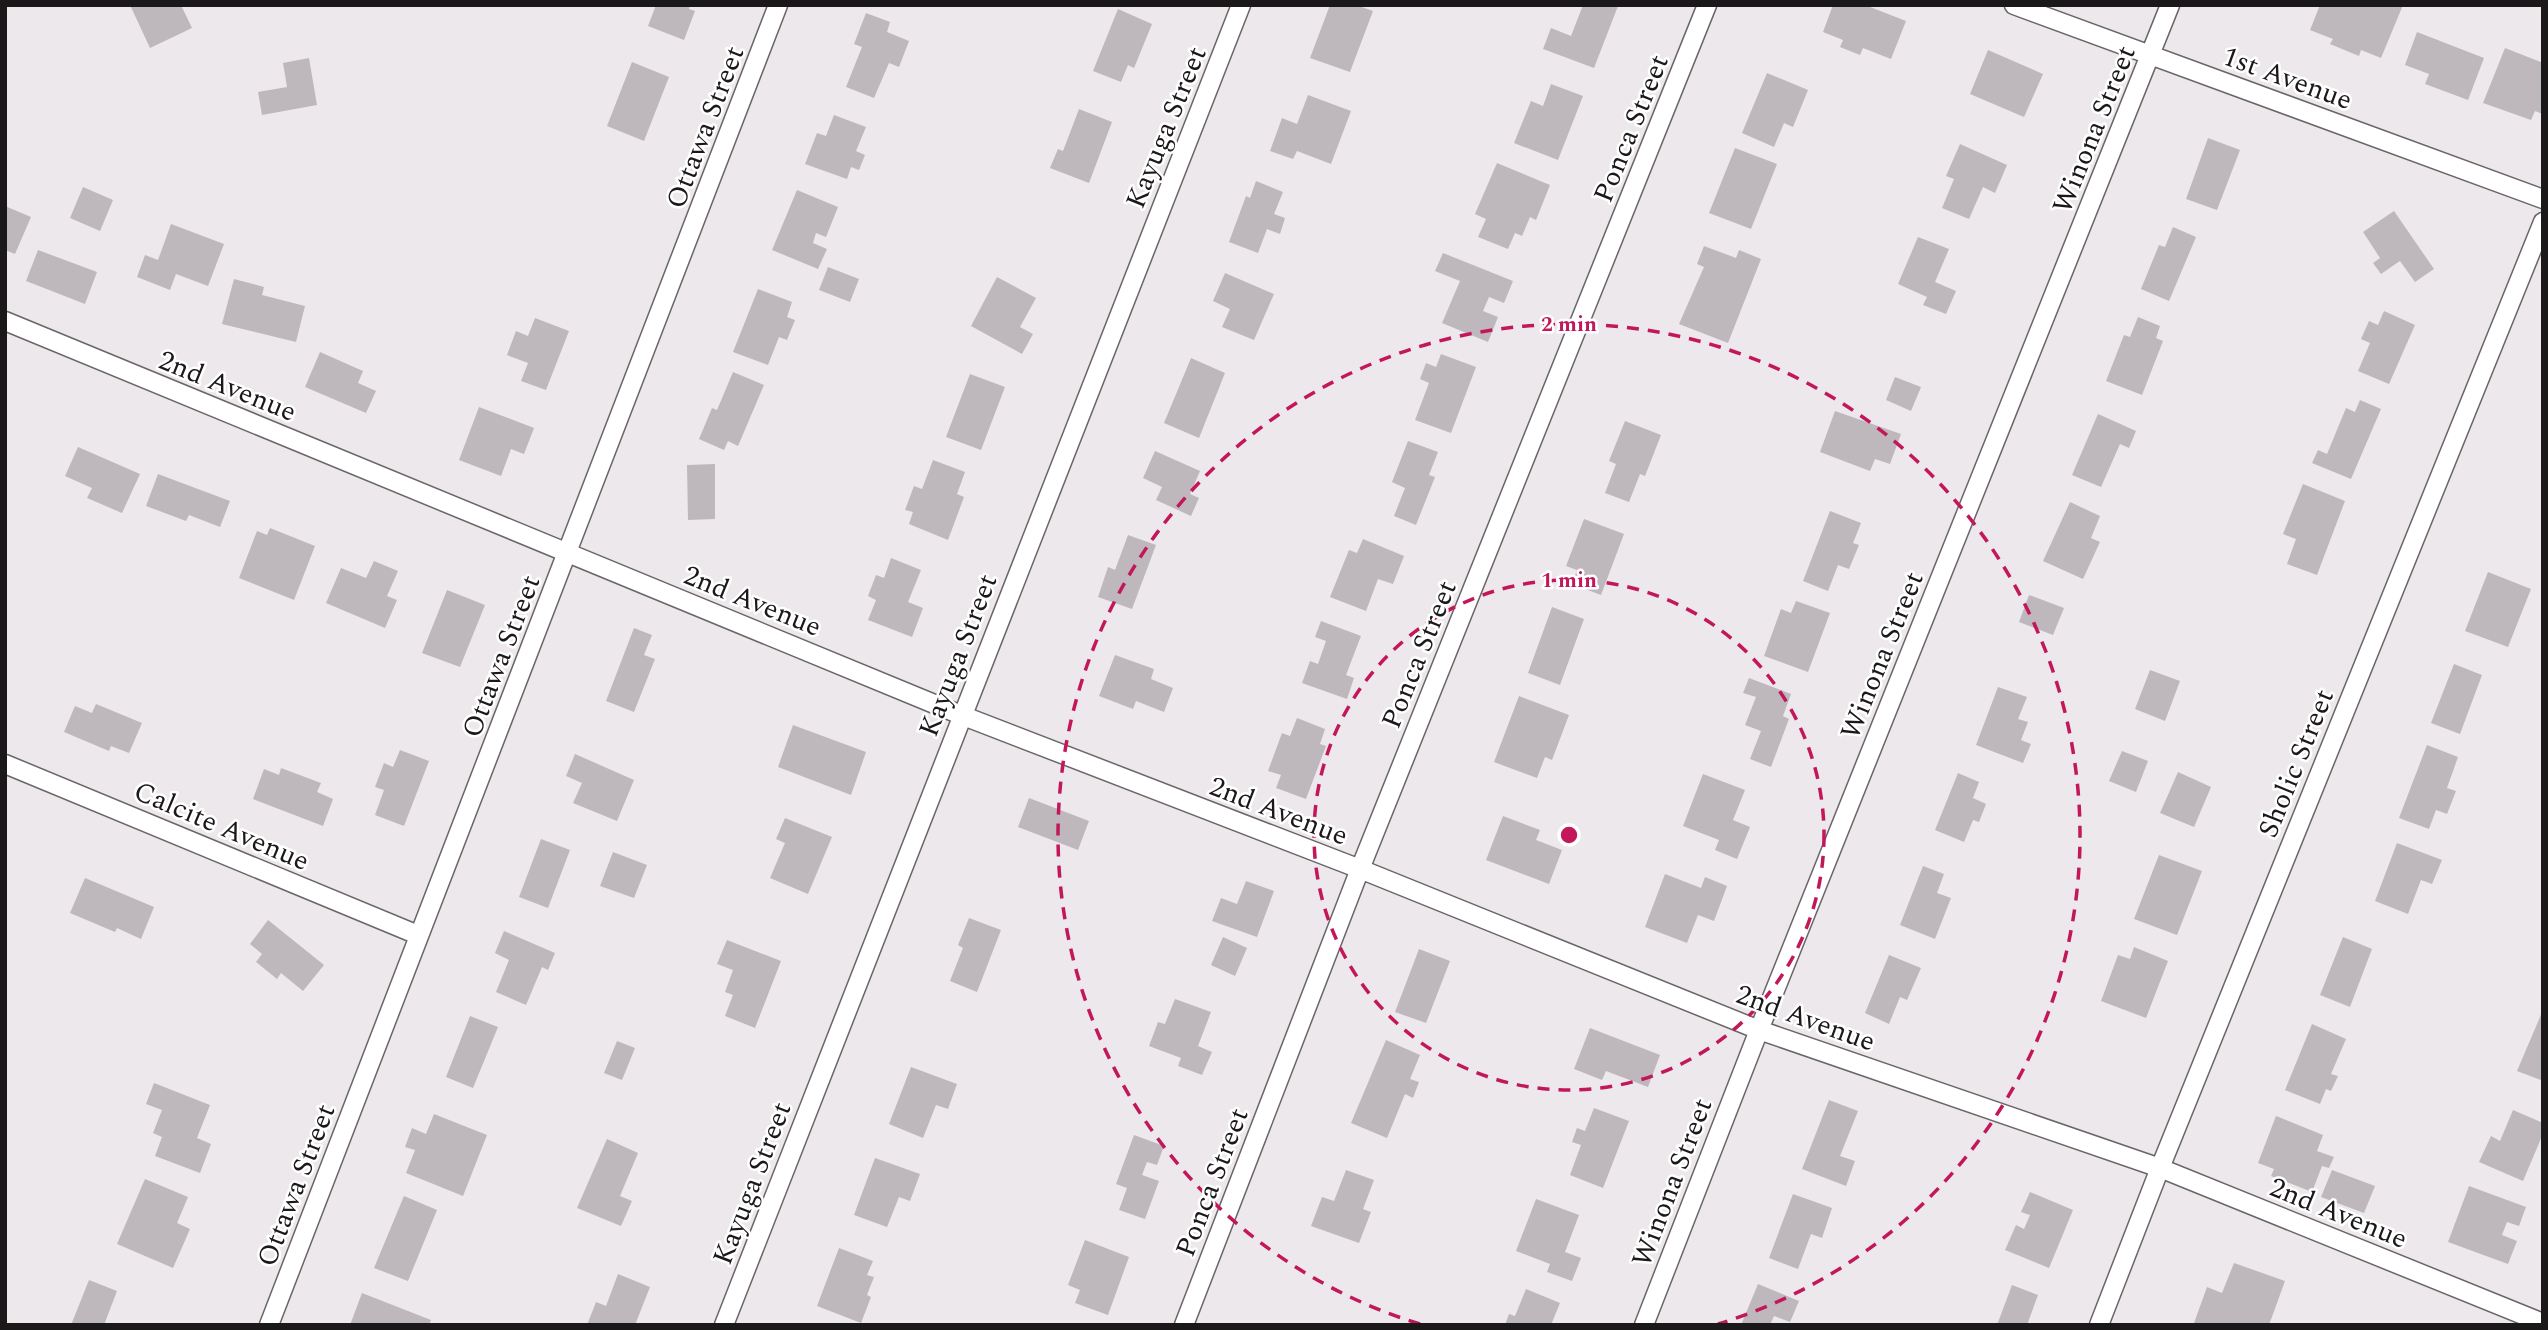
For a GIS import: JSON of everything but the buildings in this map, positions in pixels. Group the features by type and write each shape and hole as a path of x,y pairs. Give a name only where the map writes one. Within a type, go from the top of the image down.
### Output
{"street":[{"name":"Ottawa Street","path":"269,1325 418,935 569,553 778,5"},
{"name":"Kayuga Street","path":"724,1325 1241,5"},
{"name":"Ponca Street","path":"1184,1325 1360,869 1707,5"},
{"name":"1st Avenue","path":"2014,5 2543,199"},
{"name":"Winona Street","path":"1644,1325 1759,1030 2170,5"},
{"name":"Sholic Street","path":"2099,1325 2543,222"},
{"name":"2nd Avenue","path":"5,321 961,715 1360,869 1759,1030 2160,1168 2543,1323"},
{"name":"Calcite Avenue","path":"5,764 418,935"}]}
